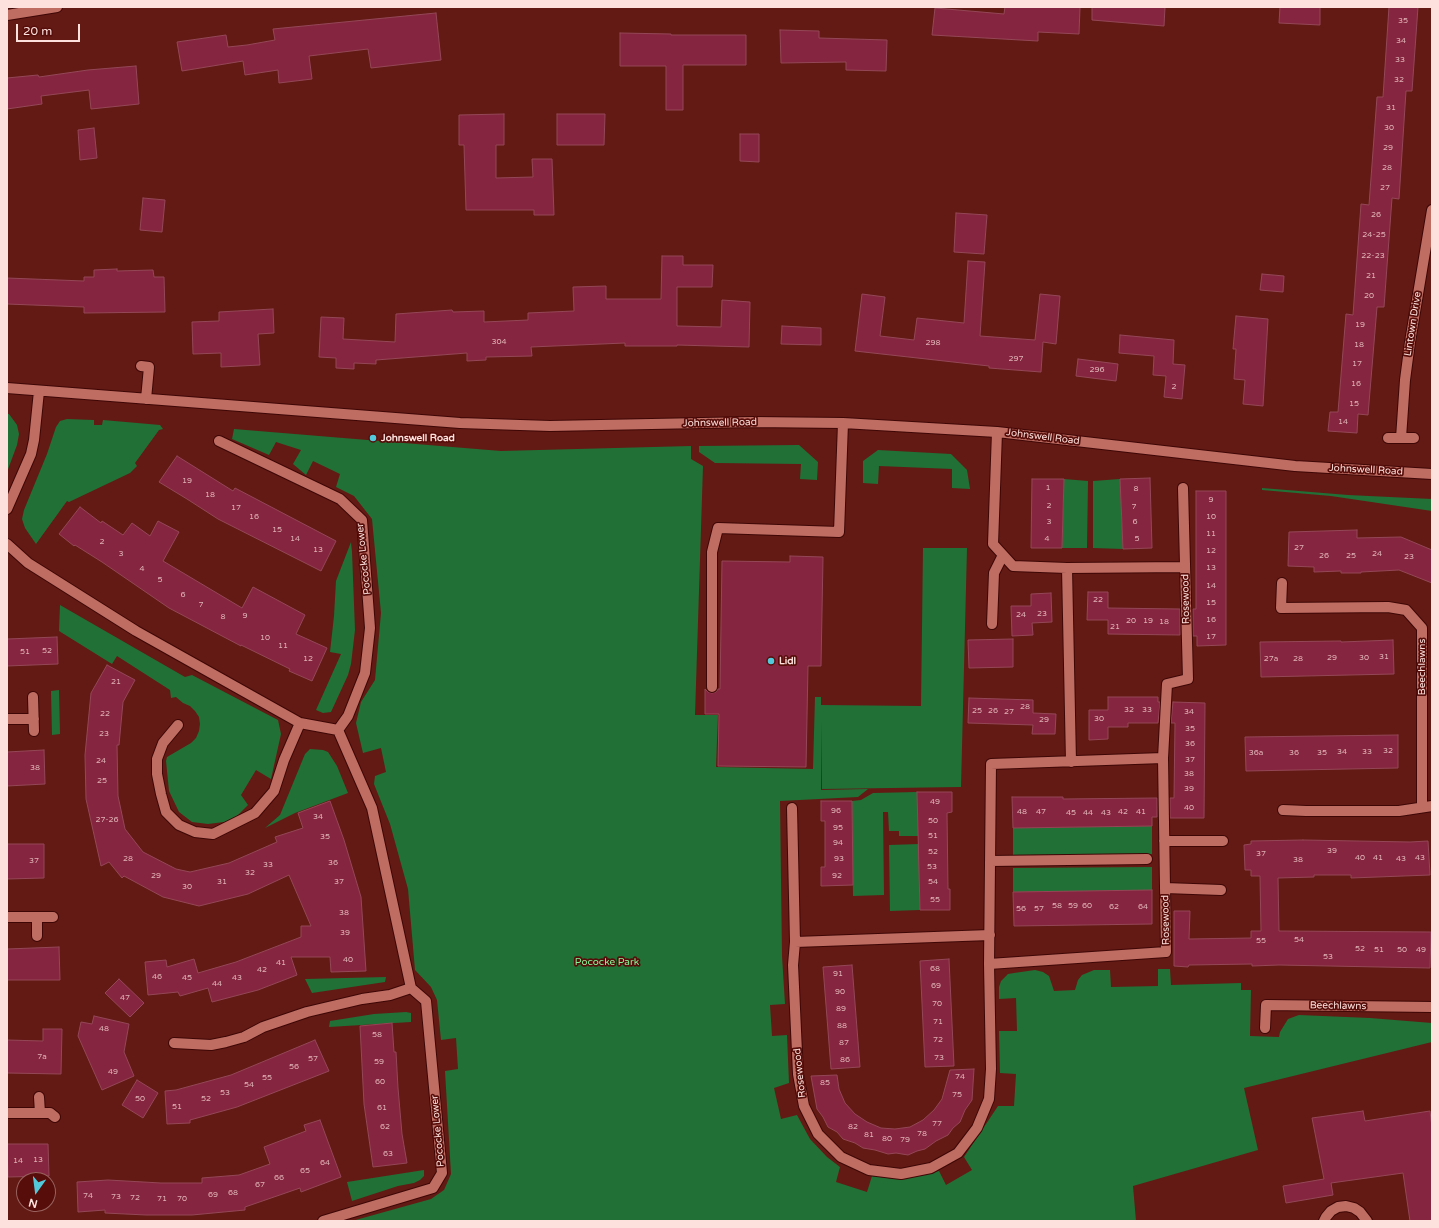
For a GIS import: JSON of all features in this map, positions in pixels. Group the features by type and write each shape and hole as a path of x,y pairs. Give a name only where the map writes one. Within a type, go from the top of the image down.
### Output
{"street":[{"path":"7,15 57,7"},
{"name":"Lintown Drive","path":"1401,438 1405,380 1410,342 1432,210"},
{"path":"141,366 149,367 146,399"},
{"name":"Johnswell Road","path":"7,388 460,423 550,426 752,422 843,423 997,432 1295,466 1432,474"},
{"path":"7,509 31,454 34,440 39,391"},
{"path":"712,687 712,552 718,528 839,532 843,423"},
{"name":"Rosewood","path":"997,432 993,544 1013,566 1067,568 1185,567"},
{"path":"1388,438 1414,438"},
{"name":"Pococke Lower","path":"219,441 340,499 362,520 370,628 365,673 348,716 338,730"},
{"name":"Rosewood","path":"989,964 1166,952 1163,758 1167,684 1188,679 1183,488"},
{"path":"7,544 28,563 136,631 300,722 338,730 372,808 411,988 390,995 362,999 307,1012 263,1027 244,1037 226,1042 211,1045 174,1044"},
{"path":"992,624 994,573 1003,555"},
{"path":"1067,568 1071,762"},
{"name":"Beechlawns","path":"1282,583 1281,608 1388,606 1406,610 1422,628 1427,806 1399,811 1283,810"},
{"path":"33,697 34,731"},
{"path":"7,719 34,719"},
{"path":"178,725 163,743 157,759 157,774 160,794 166,812 179,825 195,832 213,834 254,813 274,791 284,760 300,722"},
{"name":"Rosewood","path":"792,808 795,942 793,964 798,1074 804,1106 818,1134 841,1157 870,1170 901,1174 931,1168 958,1153 977,1128 989,1100 991,764 1163,758"},
{"path":"1164,841 1223,841"},
{"path":"990,861 1147,859"},
{"path":"1165,888 1221,890"},
{"path":"7,916 53,917"},
{"path":"37,917 37,936"},
{"path":"795,942 990,935"},
{"name":"Pococke Lower","path":"323,1221 433,1188 442,1173 426,1001 411,988"},
{"name":"Beechlawns","path":"1265,1028 1266,1006 1432,1007"},
{"path":"39,1097 40,1113"},
{"path":"7,1112 50,1113 55,1117"},
{"path":"1324,1221 1326,1216 1331,1211 1338,1207 1346,1206 1354,1208 1360,1212 1367,1221"}],"green space":[{"path":"7,414 9,414 17,425 19,434 17,445 7,472"},
{"path":"67,419 94,420 94,425 102,425 103,420 160,425 163,429 159,430 135,463 137,466 130,473 69,502 67,501 36,544 25,528 22,519 24,510 47,454 56,427 60,421"},
{"name":"Pococke Park","path":"234,429 501,451 691,446 691,459 703,466 695,715 718,715 716,767 813,769 815,697 821,697 821,705 921,706 923,548 967,548 961,787 822,789 821,722 821,790 868,789 858,797 780,801 782,956 785,1004 770,1005 772,1036 787,1035 789,1083 774,1088 781,1119 797,1115 810,1139 827,1157 840,1167 836,1182 867,1192 872,1176 895,1179 939,1171 946,1185 972,1170 964,1157 998,1106 1014,1106 1016,1074 1000,1073 999,1031 1017,1031 1016,998 999,999 999,987 1001,981 1008,974 1035,970 1043,972 1049,976 1054,991 1075,990 1078,980 1082,975 1094,970 1110,970 1111,987 1158,986 1158,969 1170,969 1171,985 1241,983 1241,990 1251,990 1250,1036 1279,1037 1280,1032 1288,1019 1299,1015 1370,1018 1432,1023 1432,1042 1244,1088 1258,1150 1133,1186 1136,1221 352,1221 431,1199 444,1190 451,1174 445,1071 458,1069 456,1038 441,1040 437,1000 431,987 415,970 408,889 390,824 374,784 375,776 386,772 381,748 363,753 356,723 361,702 375,680 381,613 372,519 354,496 336,487 340,474 313,461 306,475 293,464 301,450 276,442 269,455 232,439"},
{"path":"799,445 818,462 817,480 800,479 801,464 715,463 699,452 699,446"},
{"path":"878,450 951,454 967,470 970,489 952,488 952,469 879,466 878,484 863,483 863,461"},
{"path":"1064,479 1088,481 1087,548 1062,548"},
{"path":"1120,479 1123,549 1093,548 1093,481"},
{"path":"1262,488 1348,495 1432,499 1432,511 1331,496 1262,490"},
{"path":"351,542 355,630 351,664 348,675 331,712 323,713 316,710 341,654 330,652 336,581"},
{"path":"60,605 185,677 192,675 278,720 281,734 271,779 256,770 241,795 248,805 232,821 208,824 192,822 179,812 169,791 166,761 167,757 191,743 196,738 200,724 199,717 195,711 176,697 171,698 170,690 117,656 112,664 59,631"},
{"path":"59,690 60,734 52,735 51,691"},
{"path":"310,749 328,752 337,766 348,793 295,813 265,828 280,815 305,754"},
{"path":"917,792 919,836 899,836 899,831 889,831 888,812 883,812 884,895 853,896 852,801 861,800 873,793"},
{"path":"1152,826 1152,854 1013,855 1013,828"},
{"path":"919,844 920,910 890,911 889,845"},
{"path":"1152,867 1152,890 1013,892 1013,868"},
{"path":"386,977 385,982 312,993 305,979"},
{"path":"411,1013 411,1022 329,1027 330,1021 374,1014"},
{"path":"424,1170 424,1176 414,1183 398,1186 352,1201 347,1182"}],"building":[{"path":"1005,7 1080,7 1079,34 1038,32 1038,41 932,35 935,8 1004,14"},
{"path":"1092,7 1165,7 1164,26 1092,20"},
{"path":"1280,7 1320,7 1320,25 1279,23"},
{"path":"1389,7 1418,7 1412,91 1406,91 1399,199 1392,198 1384,307 1377,307 1368,415 1358,414 1357,433 1328,431 1330,412 1338,412 1346,314 1353,315 1361,204 1369,205 1377,97 1383,97"},
{"path":"436,13 441,60 371,68 368,49 309,56 312,79 279,83 278,70 245,75 243,61 182,71 177,42 226,35 228,47 247,45 275,40 273,29"},
{"path":"780,30 819,31 819,38 887,40 886,71 846,70 846,62 781,63"},
{"path":"620,33 746,35 746,65 683,65 683,110 666,110 666,66 620,66"},
{"path":"136,66 139,104 91,109 89,90 41,96 42,104 7,109 7,78 38,75 39,77 88,70"},
{"path":"504,114 504,145 496,145 496,178 533,177 532,159 552,159 554,215 534,215 534,210 466,210 464,145 459,145 459,115"},
{"path":"557,114 605,114 604,145 557,145"},
{"path":"94,128 97,158 80,160 78,130"},
{"path":"740,134 759,134 759,162 740,161"},
{"path":"143,198 165,200 162,232 140,230"},
{"path":"956,213 987,215 984,254 954,252"},
{"path":"662,256 683,256 683,265 713,265 712,287 677,287 677,326 721,327 722,300 750,302 749,347 677,345 625,346 625,343 531,347 532,356 486,357 486,360 467,361 467,353 376,360 376,364 354,363 354,369 336,368 336,358 319,357 321,317 344,318 343,339 395,342 396,314 452,310 453,312 484,311 484,322 528,320 528,313 574,311 573,287 606,286 606,299 661,299"},
{"path":"968,261 985,262 980,336 1035,340 1040,294 1060,296 1056,344 1043,342 1041,372 989,368 989,366 855,351 862,294 885,297 880,336 914,340 917,318 964,323"},
{"path":"117,269 117,271 153,270 154,277 164,277 165,312 84,313 84,307 7,304 7,278 84,281 84,277 94,277 94,270"},
{"path":"1262,274 1284,276 1283,292 1260,290"},
{"path":"273,309 274,333 258,334 260,365 221,367 221,353 193,354 192,322 219,321 219,312"},
{"path":"1236,316 1268,319 1263,406 1243,404 1245,380 1234,379 1236,349 1233,349"},
{"path":"782,326 821,328 821,345 781,344"},
{"path":"1120,335 1174,340 1173,364 1185,365 1182,399 1164,397 1166,376 1153,375 1154,356 1119,353"},
{"path":"1078,359 1118,364 1116,381 1076,376"},
{"path":"177,456 233,491 235,488 336,541 321,571 218,519 159,482"},
{"path":"1150,478 1152,548 1123,549 1120,479"},
{"path":"1032,479 1064,479 1062,548 1031,548"},
{"path":"1196,491 1226,491 1226,645 1197,646 1197,636 1193,636 1193,609 1196,609"},
{"path":"80,507 101,523 102,521 123,535 132,523 150,536 158,521 179,532 163,561 242,608 253,587 305,615 296,634 327,648 312,681 289,671 290,669 241,646 169,608 102,562 75,545 74,546 59,534"},
{"path":"1357,530 1357,538 1401,537 1432,550 1432,583 1399,570 1341,573 1341,571 1314,572 1314,567 1288,566 1289,532"},
{"name":"Lidl","path":"790,556 823,557 821,666 808,666 806,767 718,766 719,714 705,714 705,689 712,693 720,689 722,561 790,562"},
{"path":"1088,592 1108,592 1108,608 1180,609 1180,635 1108,634 1108,620 1087,620"},
{"path":"1051,593 1052,622 1032,623 1033,635 1012,636 1011,606 1031,606 1031,594"},
{"path":"57,637 58,664 7,666 7,639"},
{"path":"1013,639 1013,667 969,668 968,640"},
{"path":"1393,640 1394,674 1261,677 1260,642 1341,642"},
{"path":"107,665 135,680 123,702 119,745 117,745 118,796 125,829 143,852 176,869 190,872 229,863 277,842 275,837 303,828 298,813 330,801 344,840 361,897 366,971 331,972 330,957 291,957 297,975 258,990 212,1002 208,988 180,996 178,992 148,995 145,962 166,960 167,967 194,959 198,973 236,962 301,937 301,926 311,926 289,875 248,894 199,906 163,897 124,876 122,878 109,862 101,866 86,799 85,755 91,693"},
{"path":"1108,697 1158,697 1158,702 1160,702 1158,723 1128,723 1128,727 1108,727 1108,739 1089,740 1089,710 1108,710"},
{"path":"969,698 1033,700 1033,713 1056,714 1055,734 1032,734 1033,725 968,723"},
{"path":"1173,702 1205,703 1204,818 1170,818 1170,798 1174,798 1175,723 1171,723"},
{"path":"1398,735 1398,768 1246,771 1245,737"},
{"path":"44,750 45,784 7,786 7,752"},
{"path":"917,792 952,792 952,812 947,813 948,889 950,889 950,910 920,910"},
{"path":"1012,797 1063,797 1063,799 1157,798 1157,817 1152,817 1152,826 1013,828"},
{"path":"821,801 852,801 853,885 821,886 821,867 825,867 825,821 821,821"},
{"path":"1251,841 1428,841 1430,875 1351,878 1351,875 1314,875 1314,877 1278,878 1279,931 1431,932 1430,968 1279,965 1252,966 1252,964 1189,965 1188,967 1174,966 1174,911 1190,911 1189,939 1251,938 1251,931 1261,931 1260,876 1251,876 1251,870 1245,870 1244,845 1251,844"},
{"path":"7,844 44,844 44,878 7,879"},
{"path":"1152,890 1152,924 1014,926 1013,892"},
{"path":"59,947 60,980 7,980 7,949"},
{"path":"949,959 954,1066 925,1067 920,961"},
{"path":"852,965 860,1067 831,1069 823,967"},
{"path":"119,979 144,1003 130,1017 105,993"},
{"path":"94,1016 129,1024 124,1052 134,1076 102,1090 78,1036 81,1022 92,1024"},
{"path":"392,1023 394,1052 396,1052 402,1134 407,1163 373,1167 364,1104 360,1026"},
{"path":"43,1029 62,1029 61,1074 7,1073 7,1040 43,1041"},
{"path":"315,1040 329,1071 237,1107 190,1120 190,1123 167,1124 165,1091 176,1090 231,1075"},
{"path":"974,1069 972,1100 965,1110 960,1122 948,1135 925,1149 908,1155 896,1153 888,1154 863,1148 855,1143 843,1139 837,1132 828,1127 817,1109 811,1076 837,1075 839,1089 845,1103 855,1114 867,1122 881,1128 895,1129 910,1127 923,1120 934,1110 942,1099 950,1070"},
{"path":"137,1080 158,1093 143,1118 122,1105"},
{"path":"1363,1111 1365,1121 1430,1111 1432,1128 1432,1221 1410,1221 1403,1173 1331,1183 1333,1195 1286,1203 1283,1186 1324,1179 1312,1118"},
{"path":"320,1120 341,1177 301,1192 300,1188 245,1207 245,1210 192,1215 105,1213 105,1210 78,1212 77,1182 108,1180 161,1183 202,1183 202,1178 239,1175 270,1164 264,1147 306,1131 304,1125"},
{"path":"7,1144 48,1144 49,1172 16,1172 16,1177 8,1177"}],"place":[{"name":"Johnswell Road","path":"373,438"},
{"name":"Lidl","path":"771,661"}]}
